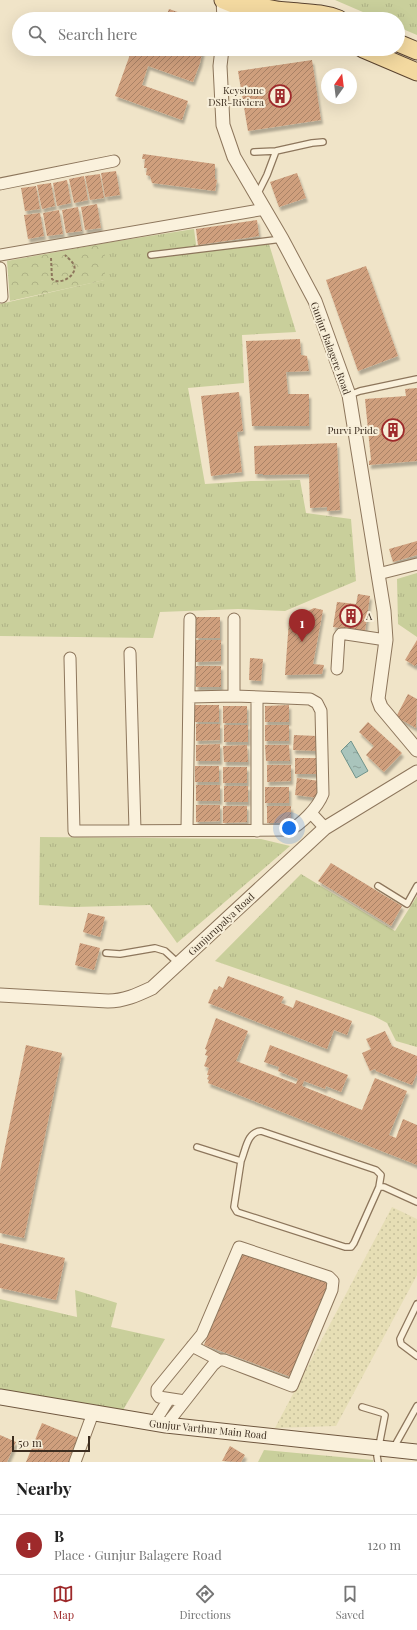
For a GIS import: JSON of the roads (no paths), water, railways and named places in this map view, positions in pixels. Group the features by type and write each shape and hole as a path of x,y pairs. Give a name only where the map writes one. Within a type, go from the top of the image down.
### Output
{"main road":[{"path":"223,0 255,12"},
{"path":"241,0 273,10 317,12"},
{"path":"405,47 417,51"},
{"path":"379,56 417,72"},
{"name":"Gunjur Varthur Main Road","path":"0,1397 160,1424 386,1448 413,1453"}],"street":[{"path":"223,0 224,12"},
{"name":"Gunjur Balagere Road","path":"221,56 220,66 223,125 234,157 282,239 315,301 349,395 384,611 386,640 378,698 381,706 417,750"},
{"path":"0,184 114,161"},
{"path":"0,255 265,209"},
{"path":"0,268 2,297"},
{"path":"378,574 417,564"},
{"path":"187,829 190,619"},
{"path":"234,619 234,696"},
{"path":"337,669 339,637 341,634 386,640"},
{"path":"130,653 135,830"},
{"path":"70,658 74,831 187,829 256,831 288,830 311,813 323,794 322,711 317,703 310,699 234,696 190,697"},
{"path":"256,697 256,831"},
{"name":"Gunjurupalya Road","path":"0,995 73,1000 117,1001 134,997 152,988 324,828 417,772"},
{"path":"311,813 324,828"},
{"path":"184,1401 159,1397 157,1394 157,1389 192,1346 202,1334 239,1247 329,1278 333,1281 332,1290 292,1386 224,1360 218,1360 192,1346"},
{"path":"160,1424 184,1401 218,1360"},
{"path":"160,1424 169,1399"},
{"path":"76,1462 93,1413"}],"lane":[{"path":"254,152 276,151 323,142"},
{"path":"256,195 267,175 276,151"},
{"path":"151,255 282,239"},
{"path":"349,395 360,390 417,379"},
{"path":"378,886 406,904 417,886"},
{"path":"106,953 120,954 155,948 165,951 179,964"},
{"path":"261,1130 376,1170 381,1175 379,1188 354,1244 350,1247 345,1247 237,1212 234,1207 241,1161 251,1135 255,1131 261,1130"},
{"path":"197,1148 241,1161"},
{"path":"379,1188 384,1187 417,1202"},
{"path":"417,1304 400,1339 401,1344 417,1356"},
{"path":"378,1462 386,1448 417,1406"},
{"path":"362,1407 385,1415 386,1448"}],"water":[{"path":"351,741 368,771 356,778 341,751"}],"place":[{"name":"Keystone DSR-Riviera","path":"280,96"},
{"name":"Purvi Pride","path":"393,430"},
{"name":"A","path":"351,616"},
{"name":"B","path":"302,642"}]}
